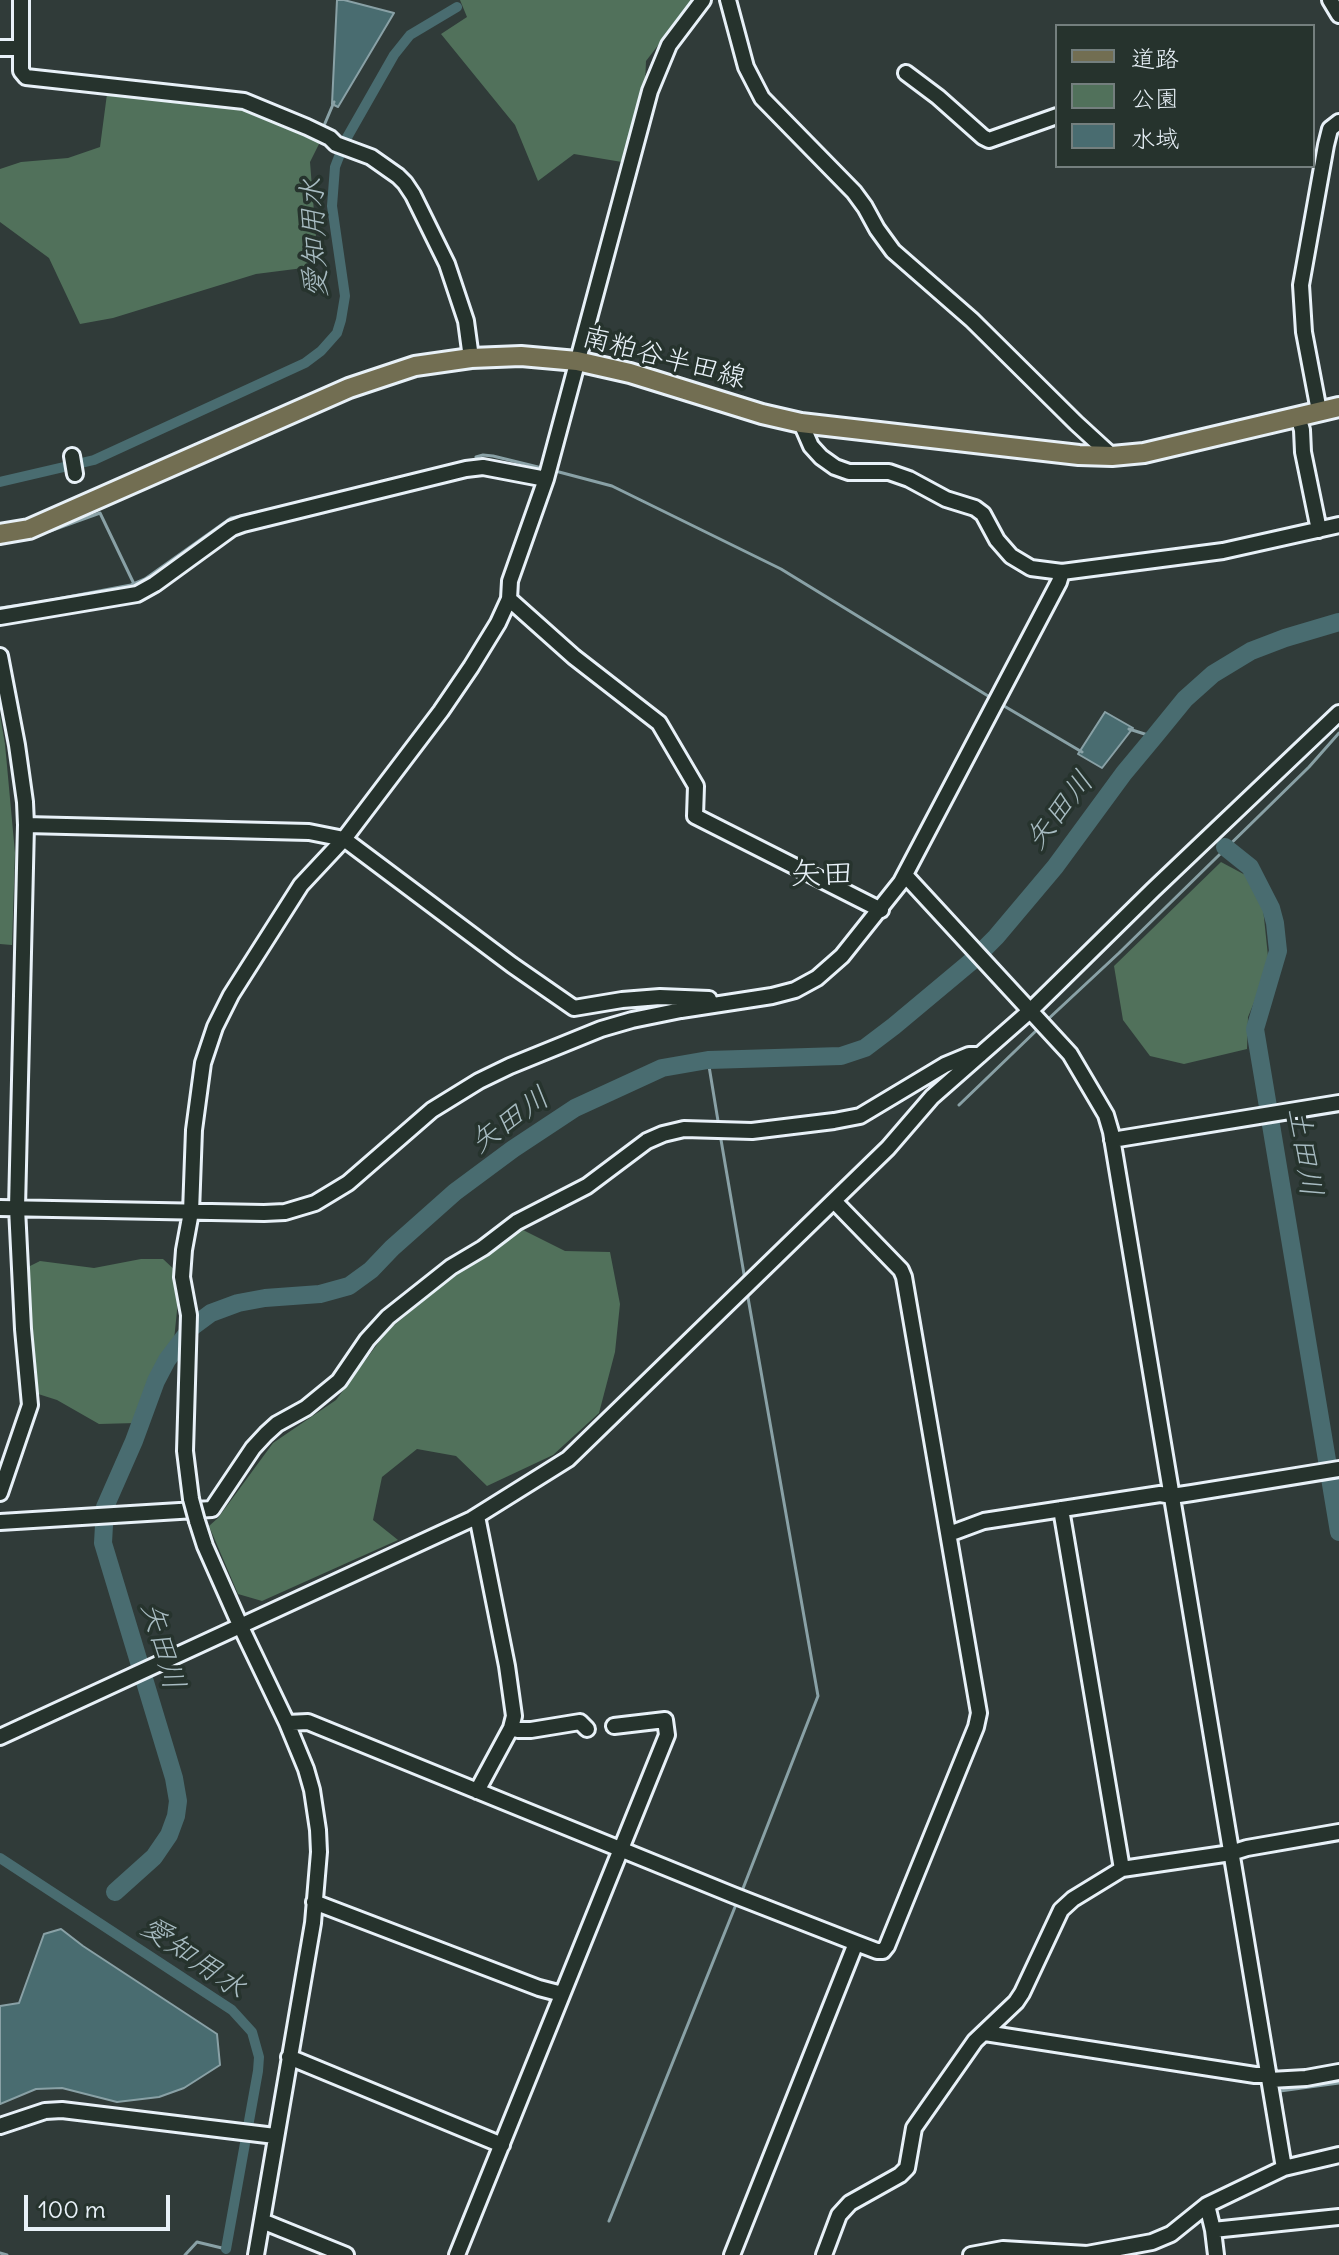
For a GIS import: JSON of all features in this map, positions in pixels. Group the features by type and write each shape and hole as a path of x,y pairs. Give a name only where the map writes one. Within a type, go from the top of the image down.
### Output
{"main road":[{"name":"南粕谷半田線","path":"0,534 29,529 349,388 415,366 471,358 521,356 577,361 630,373 801,423 1079,455 1144,453 1339,407"}],"street":[{"path":"21,0 21,71 26,77 244,101 371,157 398,176 413,195 447,264 466,321 471,358"},
{"path":"256,2255 309,1950 319,1852 316,1810 306,1769 205,1546 191,1499 185,1451 189,1315 182,1277 191,1212 194,1130 203,1063 215,1027 231,995 301,885 344,839 441,711 498,623 509,599 510,581 546,479 650,91 669,45 703,0"},
{"path":"728,0 746,67 768,105 854,192 893,251 972,320 1112,456"},
{"path":"1330,0 1339,15"},
{"path":"0,48 20,48"},
{"path":"906,73 989,140 1055,117"},
{"path":"1319,411 1304,332 1301,285 1319,143 1339,122"},
{"path":"1298,416 1319,530"},
{"path":"801,423 811,446 835,467 849,472 889,472 946,499 975,508 983,514 997,540 1011,556 1031,568 1062,572 1223,551 1339,525"},
{"path":"72,456 75,474"},
{"path":"0,617 137,594 232,528 243,524 466,469 483,467 546,479"},
{"path":"0,1208 285,1212 315,1203 348,1183 422,1118 479,1081 601,1029 659,1013 772,996 795,990 817,978 842,956 881,910 905,875 1062,572"},
{"path":"509,599 574,657 659,723 696,786 695,816 881,910"},
{"path":"0,656 17,745 26,825 17,1208 30,1405 0,1493"},
{"path":"0,1737 477,1516 568,1459 888,1148 932,1097 1031,1010 1153,890 1338,717"},
{"path":"26,825 309,832 344,839 522,973 574,1008 660,997 715,999 718,1005"},
{"path":"905,875 1070,1054 1106,1115 1122,1189 1284,2168"},
{"path":"0,1522 212,1509 253,1448 277,1424 315,1402 339,1381 367,1340 388,1317 451,1267 517,1222 596,1181 647,1141 684,1129 752,1131 860,1116 945,1065 969,1055 980,1055"},
{"path":"1112,1140 1339,1103"},
{"path":"287,1723 308,1722 856,1943 883,1951 976,1727 979,1713 904,1277 901,1270 834,1201"},
{"path":"949,1534 984,1521 1160,1494 1172,1496 1339,1469"},
{"path":"1061,1509 1122,1869"},
{"path":"477,1516 513,1696 514,1716 511,1728 477,1791"},
{"path":"457,2255 667,1735 665,1720 614,1726"},
{"path":"511,1728 531,1730 580,1722 587,1729"},
{"path":"824,2255 839,2215 850,2203 907,2168 914,2128 975,2041 1016,2002 1061,1910 1082,1892 1122,1869 1231,1853 1339,1832"},
{"path":"314,1902 562,1994"},
{"path":"732,2255 856,1943"},
{"path":"985,2033 1269,2077 1306,2078 1339,2072"},
{"path":"289,2057 502,2145"},
{"path":"0,2126 45,2111 62,2110 275,2136"},
{"path":"971,2255 1003,2249 1087,2254 1152,2242 1171,2234 1207,2205 1284,2168 1339,2155"},
{"path":"1207,2205 1216,2255"},
{"path":"1213,2230 1339,2217"},
{"path":"262,2221 346,2255"}],"green space":[{"path":"460,0 693,0 646,61 644,107 622,162 574,154 538,181 515,125 441,34 467,17"},
{"path":"107,94 245,105 321,140 310,162 317,250 311,267 256,274 113,318 80,324 49,258 0,222 0,169 21,162 68,158 100,147"},
{"path":"0,715 15,853 12,945 0,944"},
{"path":"1221,862 1249,877 1263,908 1269,966 1248,1017 1247,1049 1184,1064 1150,1056 1123,1020 1114,966"},
{"path":"521,1229 565,1251 610,1252 620,1304 615,1352 599,1413 553,1455 487,1486 456,1456 417,1449 382,1477 373,1520 398,1540 262,1601 238,1594 209,1526 273,1443 336,1400 387,1331 450,1279"},
{"path":"141,1259 163,1259 178,1273 179,1291 174,1340 153,1374 136,1423 99,1424 57,1400 35,1393 26,1268 40,1261 94,1268"}],"water":[{"path":"337,0 394,13 338,107 332,104"},
{"path":"1105,712 1133,728 1102,768 1078,754"},
{"path":"61,1929 217,2034 220,2065 184,2088 159,2097 117,2102 62,2088 36,2089 0,2104 0,2006 19,2003 44,1934"}],"waterway":[{"name":"愛知用水","path":"0,482 94,460 305,363 321,351 337,333 345,296 332,206 335,167 345,141 394,55 410,35 457,7"},
{"path":"323,128 334,102"},
{"path":"476,457 493,456 538,467"},
{"path":"559,472 612,486 781,569 993,699"},
{"path":"307,501 366,487"},
{"path":"0,608 131,585 145,579 231,518 277,509"},
{"path":"50,531 100,513 134,584"},
{"name":"矢田川","path":"115,1892 154,1857 169,1835 178,1801 174,1778 103,1543 105,1507 156,1381 167,1360 192,1327 211,1313 238,1303 320,1294 349,1286 371,1270 455,1192 513,1149 575,1108 662,1068 708,1060 841,1056 865,1048 973,960 996,937 1055,867 1124,773 1185,699 1213,674 1251,651 1339,622"},
{"path":"999,703 1082,752"},
{"path":"1129,729 1154,737"},
{"path":"1045,1022 1309,767 1339,733"},
{"name":"土田川","path":"1225,847 1250,867 1271,908 1275,923 1278,951 1255,1029 1339,1532"},
{"path":"959,1105 1040,1027"},
{"path":"708,1060 719,1127"},
{"path":"720,1134 745,1280"},
{"path":"742,1891 818,1696 747,1292"},
{"name":"愛知用水","path":"0,1858 232,2010 252,2032 259,2057 258,2071 226,2249"},
{"path":"609,2221 737,1902"},
{"path":"1285,2131 1280,2091 1339,2083"},
{"path":"185,2255 197,2242 226,2249"},
{"path":"0,2253 7,2255"}],"district":[{"name":"矢田","path":"822,875"}]}
